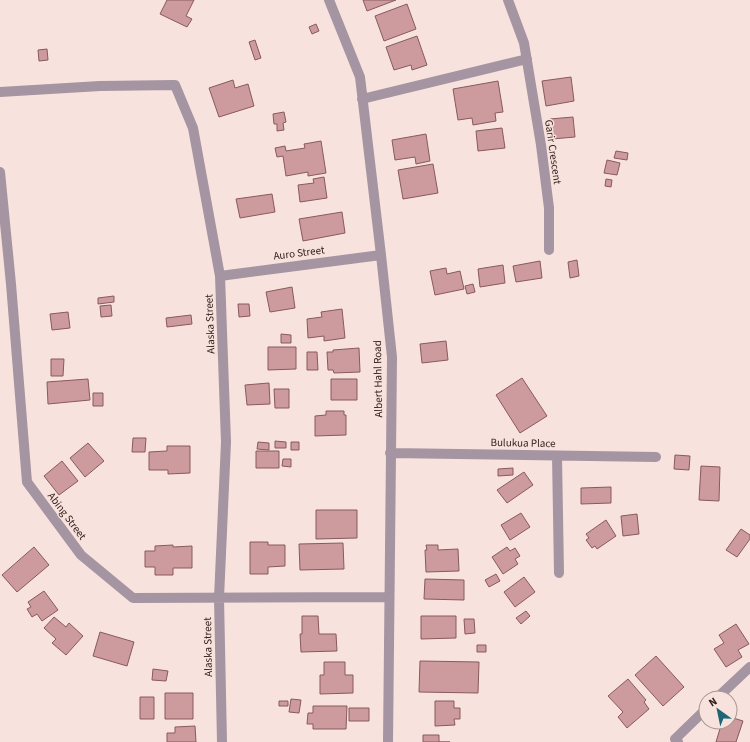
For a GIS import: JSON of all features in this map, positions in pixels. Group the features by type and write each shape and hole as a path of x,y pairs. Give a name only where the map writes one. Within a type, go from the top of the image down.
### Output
{"street":[{"name":"Albert Hahl Road","path":"329,0 360,78 392,356 388,742"},
{"name":"Garir Crescent","path":"508,0 524,43 527,59 548,200 549,250"},
{"path":"362,98 527,59"},
{"name":"Alaska Street","path":"0,92 100,86 174,85 193,128 220,276 226,442 219,598 222,742"},
{"name":"Abing Street","path":"0,172 11,284 27,482 81,555 133,598 389,597"},
{"name":"Auro Street","path":"220,276 381,255"},
{"name":"Bulukua Place","path":"390,453 656,457"},
{"path":"557,456 559,573"},
{"path":"726,690 750,667"},
{"path":"678,742 675,739 698,717"}],"building":[{"path":"167,0 194,0 186,16 192,19 187,27 160,14"},
{"path":"363,0 396,0 367,11"},
{"path":"407,4 416,29 384,41 375,16"},
{"path":"316,24 319,31 312,34 309,27"},
{"path":"417,36 427,65 412,70 411,65 394,70 386,47"},
{"path":"255,40 261,58 255,60 249,42"},
{"path":"47,49 48,60 39,61 38,50"},
{"path":"571,77 574,101 546,106 542,81"},
{"path":"233,80 235,88 248,84 254,106 219,117 209,88"},
{"path":"498,81 503,112 495,113 496,121 473,125 472,118 458,120 453,89"},
{"path":"284,112 286,122 283,123 284,130 277,131 277,124 274,124 273,114"},
{"path":"573,117 575,137 552,139 550,119"},
{"path":"502,128 505,148 478,151 476,131"},
{"path":"426,134 430,161 416,164 415,157 395,160 392,140"},
{"path":"321,141 326,173 308,176 308,172 286,176 283,156 277,157 275,148 285,146 286,151 305,148 304,144"},
{"path":"616,151 628,153 627,160 614,158"},
{"path":"607,160 620,163 617,175 604,173"},
{"path":"433,164 438,193 403,199 398,170"},
{"path":"324,177 327,198 300,202 298,185 314,183 313,179"},
{"path":"606,179 612,180 611,187 605,186"},
{"path":"272,194 275,212 240,218 236,199"},
{"path":"342,212 345,233 303,241 299,219"},
{"path":"577,260 579,276 570,278 568,262"},
{"path":"540,261 542,278 516,282 513,266"},
{"path":"503,265 505,283 480,287 478,269"},
{"path":"446,268 447,274 460,271 464,289 435,295 430,271"},
{"path":"473,284 475,292 467,294 465,286"},
{"path":"292,287 295,308 270,312 266,292"},
{"path":"114,296 114,302 98,304 98,298"},
{"path":"238,304 249,304 250,316 239,317"},
{"path":"111,305 112,316 101,317 100,306"},
{"path":"342,309 345,338 324,341 324,336 308,338 307,319 322,317 321,312"},
{"path":"68,312 70,328 52,330 50,314"},
{"path":"191,315 192,324 167,327 166,318"},
{"path":"281,334 291,335 291,343 281,343"},
{"path":"446,341 448,360 422,363 420,344"},
{"path":"268,347 296,347 296,369 268,370"},
{"path":"359,348 360,372 334,373 333,370 328,370 327,352 333,352 333,350"},
{"path":"307,352 317,352 318,370 307,370"},
{"path":"51,359 64,359 63,376 51,376"},
{"path":"522,378 547,416 520,433 496,395"},
{"path":"88,379 90,400 48,404 47,382"},
{"path":"331,379 357,379 357,400 331,400"},
{"path":"269,383 270,404 247,405 245,385"},
{"path":"274,389 289,389 289,408 275,408"},
{"path":"93,393 103,393 103,406 93,406"},
{"path":"326,411 344,411 344,415 346,415 346,435 315,436 315,416 326,415"},
{"path":"133,438 146,438 145,452 132,452"},
{"path":"275,441 286,442 286,448 275,448"},
{"path":"258,442 269,443 269,450 257,449"},
{"path":"291,442 299,442 299,450 291,450"},
{"path":"88,443 104,461 85,477 70,458"},
{"path":"167,446 190,446 190,473 168,474 168,470 149,470 149,452 167,451"},
{"path":"256,451 279,451 279,468 256,468"},
{"path":"675,455 690,456 689,470 674,469"},
{"path":"283,459 291,459 291,467 282,466"},
{"path":"62,461 78,481 59,495 44,476"},
{"path":"701,466 720,467 719,501 699,500"},
{"path":"513,468 513,475 498,476 498,469"},
{"path":"524,472 533,485 507,503 497,490"},
{"path":"611,487 611,503 581,504 581,488"},
{"path":"316,510 357,510 357,538 316,539"},
{"path":"521,513 530,527 510,540 501,525"},
{"path":"637,514 639,534 623,536 621,516"},
{"path":"606,520 616,536 597,549 595,546 592,548 586,540 589,538 586,534"},
{"path":"741,529 750,535 750,539 737,557 726,550"},
{"path":"250,542 268,542 268,545 285,545 285,566 268,567 268,574 250,574"},
{"path":"343,543 344,569 300,570 299,544"},
{"path":"173,545 173,547 192,546 192,568 173,568 173,575 155,575 155,567 145,567 145,551 155,551 155,546"},
{"path":"426,545 438,545 438,550 458,549 459,571 426,572"},
{"path":"34,547 49,565 17,592 2,575"},
{"path":"507,547 510,551 515,548 520,556 515,559 518,564 503,574 492,557"},
{"path":"496,574 500,581 489,587 485,580"},
{"path":"524,577 535,592 515,607 504,592"},
{"path":"425,579 464,580 464,600 424,599"},
{"path":"44,591 58,610 42,621 37,614 32,617 27,609 31,607 28,602"},
{"path":"526,611 530,616 521,624 516,618"},
{"path":"302,616 318,616 319,634 336,634 337,651 301,652 300,634 302,634"},
{"path":"421,616 456,616 456,638 421,639"},
{"path":"54,617 66,627 69,623 83,636 66,655 52,643 56,639 44,628"},
{"path":"464,619 474,619 475,633 465,634"},
{"path":"736,624 749,644 738,650 742,657 726,667 714,649 724,643 719,635"},
{"path":"100,632 134,642 127,666 93,656"},
{"path":"477,645 486,645 486,652 477,652"},
{"path":"656,656 684,687 663,706 635,675"},
{"path":"420,661 479,662 478,693 419,692"},
{"path":"324,662 345,662 345,675 353,675 353,693 320,694 320,675 324,675"},
{"path":"153,669 168,671 166,681 152,680"},
{"path":"628,679 646,700 644,702 649,709 627,728 618,717 623,712 608,696"},
{"path":"165,693 193,693 193,719 165,719"},
{"path":"140,697 154,697 154,719 140,719"},
{"path":"291,699 301,700 299,713 289,712"},
{"path":"279,701 288,701 288,706 279,706"},
{"path":"435,701 454,701 454,708 460,708 460,719 454,719 455,725 435,726"},
{"path":"313,706 347,706 346,729 313,729 313,724 307,724 308,713 313,713"},
{"path":"349,708 369,708 369,721 349,721"},
{"path":"738,719 743,721 736,742 716,742 720,730 738,730"},
{"path":"195,726 196,742 167,742 167,733 175,733 175,727"},
{"path":"423,735 439,735 439,742 423,742"}]}
